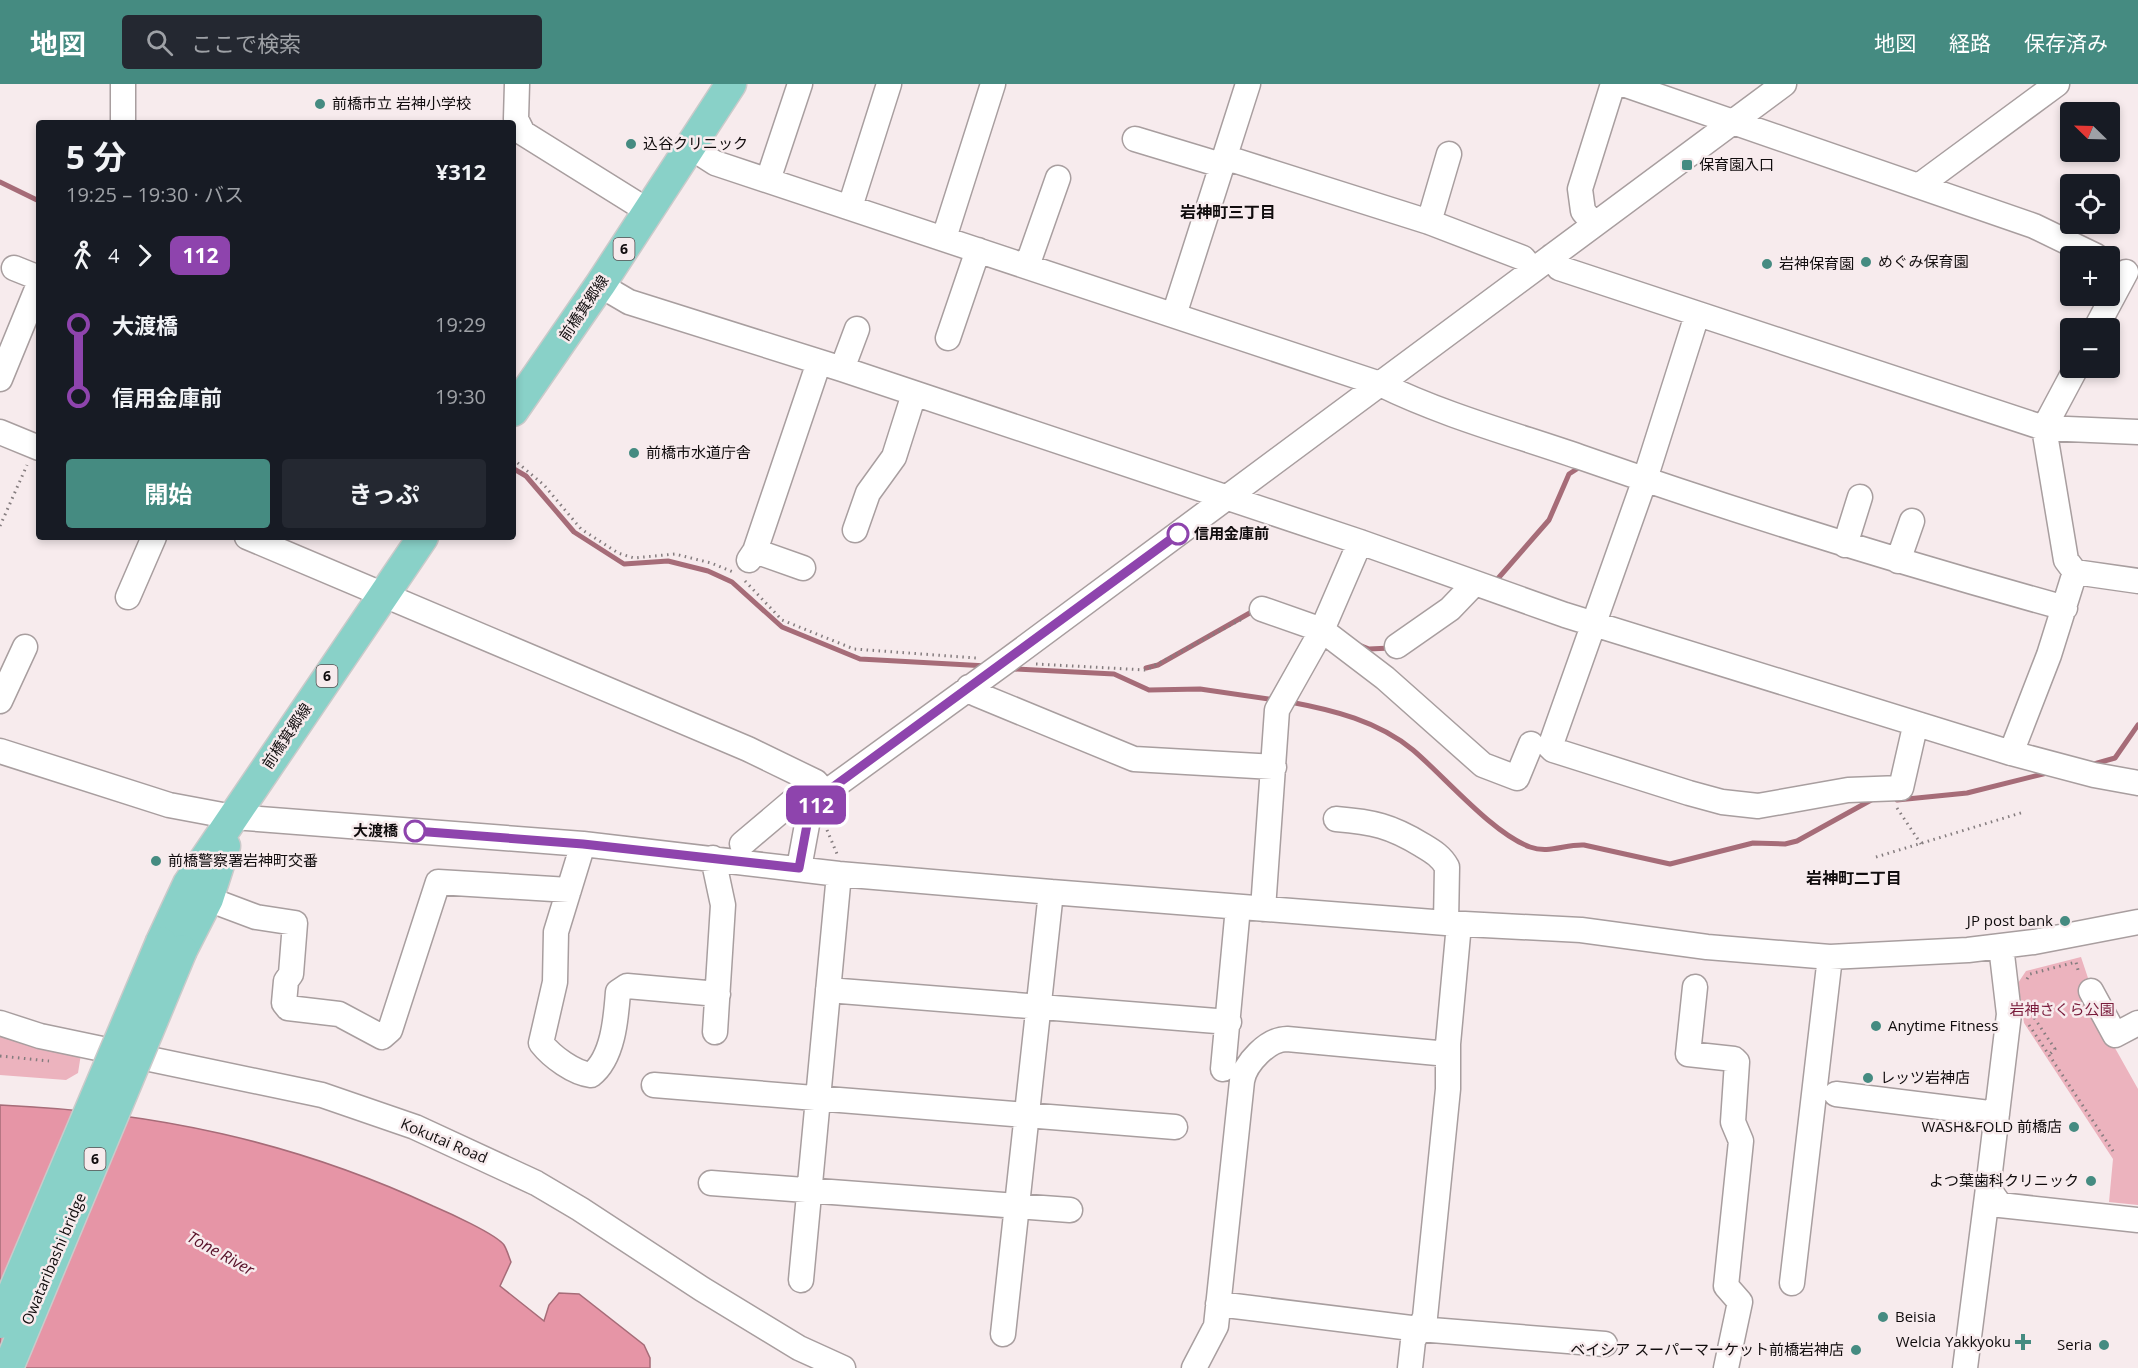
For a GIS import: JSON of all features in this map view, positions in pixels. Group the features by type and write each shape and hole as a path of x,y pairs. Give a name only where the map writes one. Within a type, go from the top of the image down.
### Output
{"main road":[{"name":"前橋箕郷線","path":"516,407 600,285 731,84"},
{"name":"前橋箕郷線","path":"171,946 188,884 421,540"},
{"name":"前橋箕郷線","path":"171,946 208,899 223,858 233,817"},
{"name":"Owataribashi bridge","path":"0,1323 171,946"},
{"name":"Owataribashi bridge","path":"8,1368 171,946"}],"street":[{"path":"123,84 123,120"},
{"path":"517,84 516,119 523,133 648,211"},
{"path":"768,180 800,84"},
{"path":"850,207 889,84"},
{"path":"944,238 993,84"},
{"path":"1174,315 1248,84"},
{"path":"1593,223 1583,211 1580,189 1613,84"},
{"path":"1623,84 1920,185 2034,226 2075,246"},
{"path":"799,868 809,814 825,793 1008,660 1552,256 1593,223 1784,84"},
{"path":"1920,185 2058,84"},
{"path":"1135,139 1223,161 1429,222 1523,258 1532,269"},
{"path":"690,147 715,163 1380,384 1425,403 1645,479 1845,545 2065,608"},
{"path":"1429,222 1449,154"},
{"path":"1028,266 1058,178"},
{"path":"948,338 978,250"},
{"path":"1552,256 1559,268 2044,428 2138,432"},
{"path":"14,268 36,277"},
{"path":"2101,318 2124,271"},
{"path":"600,285 629,302 842,369 1360,542 1593,624 2011,753 2094,775 2138,783"},
{"path":"0,379 36,291"},
{"path":"1697,315 1645,479 1550,747 1553,750 1722,802 1758,806 1848,790 1900,788 1914,731 1910,722"},
{"path":"842,369 857,329"},
{"path":"803,568 752,555 819,362"},
{"path":"2071,378 2044,428 2066,560 2075,572 2138,581"},
{"path":"855,530 868,493 894,457 914,394"},
{"path":"0,432 36,442"},
{"path":"1845,545 1860,497"},
{"path":"1898,561 1912,521"},
{"path":"128,597 153,540"},
{"path":"260,540 382,595 748,749 809,777 825,793"},
{"path":"1263,909 1277,710 1322,630 1360,542"},
{"path":"2011,753 2065,608 2075,572"},
{"path":"1398,646 1450,609 1474,584"},
{"path":"1262,609 1322,630 1385,678 1445,734 1483,765 1517,778 1531,744"},
{"path":"0,701 25,646"},
{"path":"969,687 976,694 1134,759 1274,767"},
{"path":"0,751 169,805 233,817 583,844 839,874 1238,908 1452,924 1581,930 1707,947 1830,957 2001,946 2138,922"},
{"path":"742,844 794,800"},
{"path":"1336,819 1369,822 1396,829 1438,855 1448,867 1452,924 1448,1089 1427,1305 1425,1317 1413,1341 1410,1368"},
{"path":"583,844 556,932 555,982 541,1044 547,1051 581,1074 591,1075 599,1069 615,1028 618,992 627,986 718,994"},
{"path":"713,858 723,905 715,1032"},
{"path":"801,1280 839,874"},
{"path":"208,899 256,917 296,923 291,975 286,981 284,1003 288,1008 339,1014 382,1036 390,1030 438,882 569,890"},
{"path":"1003,1334 1051,892"},
{"path":"1223,1069 1238,908"},
{"path":"1965,1368 2009,1014 2001,946"},
{"path":"1792,1283 1830,957"},
{"path":"1695,987 1688,1054 1734,1059 1737,1062 1733,1122 1741,1141 1726,1286 1740,1302 1726,1368"},
{"path":"828,990 1228,1022"},
{"path":"2091,991 2115,1035 2138,1023"},
{"name":"Kokutai Road","path":"0,1023 40,1036 322,1095 415,1127 536,1183 702,1289 800,1347 843,1368"},
{"path":"1194,1368 1215,1326 1243,1072 1273,1043 1287,1039 1438,1055 1448,1054"},
{"path":"654,1085 1175,1127"},
{"path":"1836,1094 1997,1114"},
{"path":"711,1183 1016,1204 1070,1210"},
{"path":"1989,1188 2000,1204 2138,1220"},
{"path":"1218,1304 1419,1329 1605,1344"}],"path":[{"path":"0,526 36,447"},
{"path":"516,462 544,485 581,529 625,556 675,555 711,563 743,577 750,588 782,620 861,650 1008,660 1019,663 1146,670 1262,609"},
{"path":"1895,804 1921,844"},
{"path":"1876,857 2024,812"},
{"path":"2023,984 2030,974 2076,962 2082,986 2091,991"},
{"path":"2027,1007 2055,1049 2049,1055"},
{"path":"2026,1020 2114,1151"},
{"path":"0,1056 58,1062"}],"green space":[{"name":"岩神さくら公園","path":"2081,957 2106,1032 2138,1089 2138,1205 2109,1202 2113,1159 2024,1023 2018,983 2026,971"},
{"path":"0,1032 81,1054 78,1073 66,1080 0,1075"}],"water":[{"name":"Tone River","path":"0,1105 113,1115 222,1134 275,1147 381,1183 460,1218 499,1240 504,1245 511,1262 500,1286 544,1321 549,1305 559,1293 579,1294 644,1345 650,1358 650,1368 0,1368"}],"waterway":[{"path":"0,182 36,200"},
{"path":"1494,583 1549,520 1569,474 1583,465"},
{"path":"516,470 526,476 574,532 624,564 668,561 708,571 732,582 782,627 860,659 987,666"},
{"path":"1146,668 1158,665 1255,610"},
{"path":"1359,645 1369,649 1391,648"},
{"path":"1014,669 1114,674 1149,690 1200,689 1275,700"},
{"path":"1290,702 1339,713 1385,731 1426,761 1500,830 1515,840 1537,849 1584,845 1670,864 1753,843 1785,844 1797,841 1873,799"},
{"path":"2094,764 2115,758 2138,725"},
{"path":"1897,800 1967,793 2047,773"}],"bus line":[{"name":"112","path":"415,831 583,844 799,868 809,814 825,793 1178,534"}],"place":[{"name":"前橋市立 岩神小学校","path":"320,104"},
{"name":"込谷クリニック","path":"631,144"},
{"name":"保育園入口","path":"1687,165"},
{"name":"めぐみ保育園","path":"1866,262"},
{"name":"岩神保育園","path":"1767,264"},
{"name":"前橋市水道庁舎","path":"634,453"},
{"name":"信用金庫前","path":"1178,534"},
{"name":"大渡橋","path":"415,831"},
{"name":"前橋警察署岩神町交番","path":"156,861"},
{"name":"JP post bank","path":"2065,921"},
{"name":"Anytime Fitness","path":"1876,1026"},
{"name":"レッツ岩神店","path":"1868,1078"},
{"name":"WASH&FOLD 前橋店","path":"2074,1127"},
{"name":"よつ葉歯科クリニック","path":"2091,1181"},
{"name":"Beisia","path":"1883,1317"},
{"name":"Welcia Yakkyoku","path":"2023,1342"},
{"name":"Seria","path":"2104,1345"},
{"name":"ベイシア スーパーマーケット前橋岩神店","path":"1856,1350"}],"district":[{"name":"岩神町三丁目","path":"1228,212"},
{"name":"岩神町二丁目","path":"1854,878"}]}
